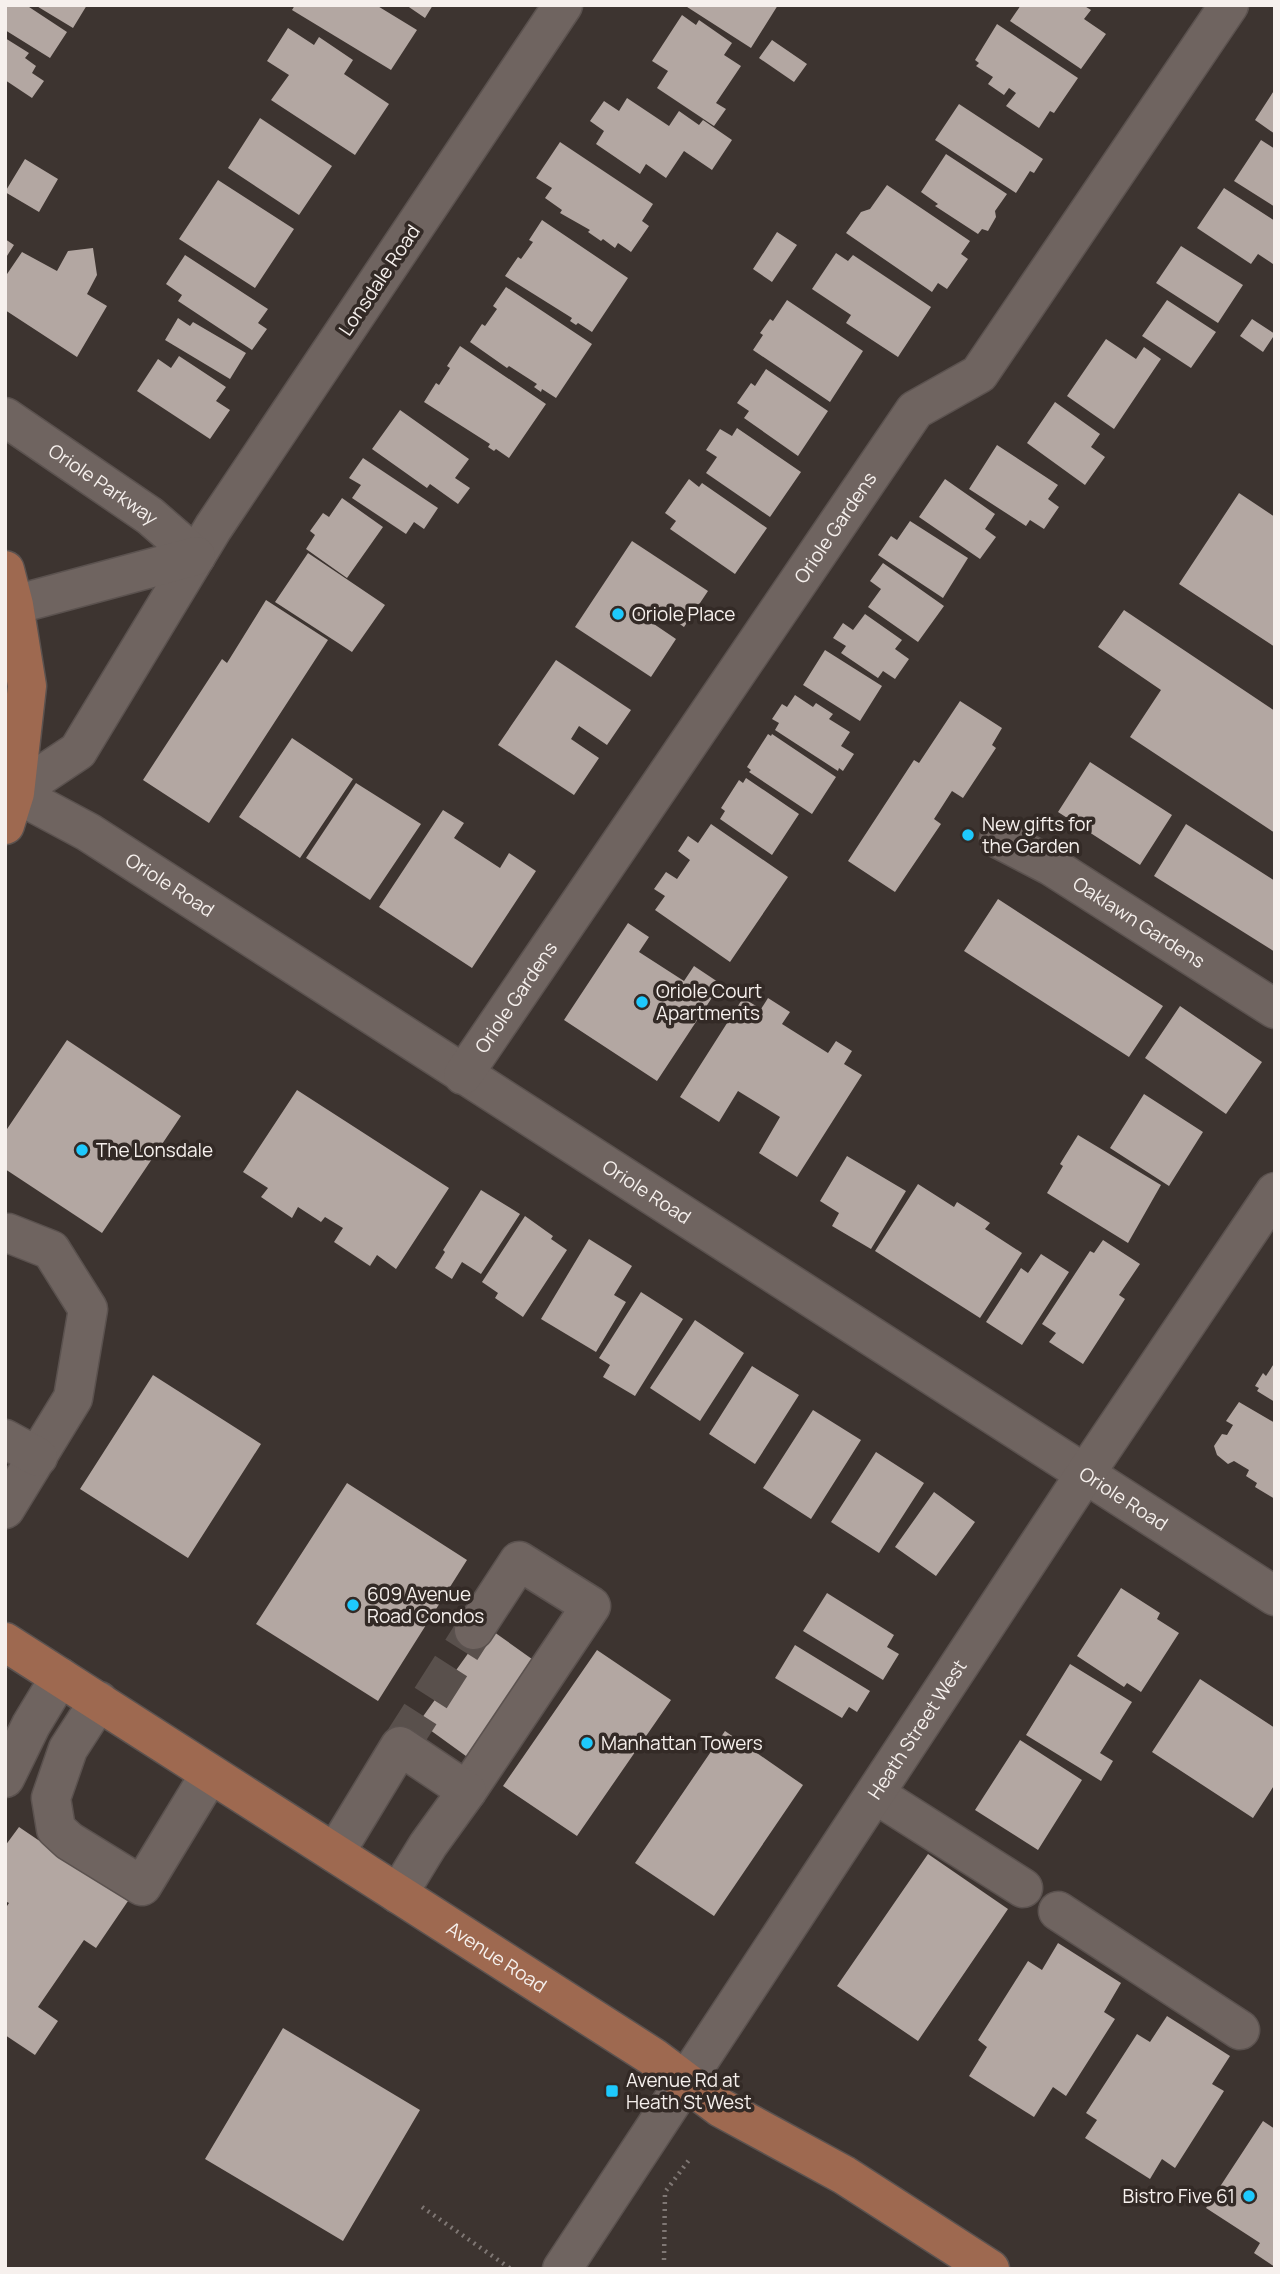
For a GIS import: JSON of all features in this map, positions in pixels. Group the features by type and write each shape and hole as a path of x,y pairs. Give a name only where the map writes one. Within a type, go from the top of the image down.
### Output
{"main road":[{"path":"9,801 27,687 10,588"},
{"name":"Avenue Road","path":"5,1642 653,2057 721,2108 844,2175 990,2269"}],"street":[{"name":"Lonsdale Road","path":"9,801 78,751 220,516 563,5"},
{"name":"Oriole Gardens","path":"463,1075 915,410 979,374 1229,5"},
{"name":"Oriole Parkway","path":"5,417 150,516 196,556"},
{"path":"10,588 196,556"},
{"name":"Oriole Road","path":"9,801 88,832 1275,1596"},
{"name":"Oaklawn Gardens","path":"999,839 1051,866 1275,1009"},
{"name":"Heath Street West","path":"562,2269 1085,1475 1275,1192"},
{"path":"5,1233 51,1250 88,1310 73,1398 21,1448 5,1509"},
{"path":"398,1894 428,1845 591,1606 519,1562 474,1630"},
{"path":"5,1778 31,1725 60,1677"},
{"path":"99,1701 68,1749 51,1798 56,1829 69,1841 142,1886 210,1774"},
{"path":"335,1853 400,1746 467,1791"},
{"path":"875,1794 1023,1888"},
{"path":"1058,1911 1240,2029"}],"path":[{"path":"664,2260 665,2192 688,2160"},
{"path":"422,2207 511,2269"}],"building":[{"path":"5,5 26,5 67,32 50,58 5,30"},
{"path":"35,5 87,5 73,28"},
{"path":"295,5 376,5 417,30 391,70 292,10"},
{"path":"406,5 433,5 425,18"},
{"path":"684,5 778,5 751,48"},
{"path":"1021,5 1083,5 1091,10 1084,19 1106,34 1081,69 1010,21"},
{"path":"682,15 696,25 699,20 732,43 724,55 741,66 716,103 726,109 714,126 657,88 668,71 652,61"},
{"path":"997,24 1078,78 1054,113 1050,111 1039,128 1006,106 1016,93 1009,88 1004,95 988,84 993,77 976,66 979,63 975,60"},
{"path":"288,28 314,45 319,37 353,60 344,74 389,104 355,155 271,100 289,75 267,61"},
{"path":"5,38 29,53 25,58 36,66 32,73 44,81 32,98 5,80"},
{"path":"772,40 807,64 794,82 759,58"},
{"path":"1275,89 1275,134 1255,120"},
{"path":"627,98 669,126 679,111 699,125 703,120 732,140 712,170 684,151 666,178 646,164 640,174 596,144 604,131 590,121 604,101 619,111"},
{"path":"959,104 1043,159 1034,173 1030,171 1016,193 935,140"},
{"path":"260,118 332,166 299,215 228,168"},
{"path":"1261,140 1275,149 1275,207 1234,181"},
{"path":"560,142 653,204 642,221 649,226 631,252 618,243 615,248 603,239 601,241 588,232 590,230 560,213 562,210 545,198 552,188 536,178"},
{"path":"946,154 1007,194 995,211 996,217 988,231 982,229 978,234 935,206 938,204 921,192"},
{"path":"25,159 58,179 39,212 5,192"},
{"path":"218,180 294,229 255,288 179,239"},
{"path":"887,185 970,241 961,254 968,259 947,289 938,283 932,292 846,233 861,212 870,209"},
{"path":"1224,188 1275,221 1273,264 1258,254 1251,264 1197,228"},
{"path":"542,220 628,278 592,332 578,323 576,325 570,321 572,318 505,276 533,242 529,240"},
{"path":"777,232 797,245 772,282 753,269"},
{"path":"5,239 14,245 5,259"},
{"path":"1181,246 1243,285 1218,323 1156,283"},
{"path":"93,248 97,275 87,294 107,306 77,357 5,310 5,277 22,252 57,271 68,251"},
{"path":"836,253 848,261 853,255 931,307 898,357 846,323 851,315 812,289"},
{"path":"185,255 268,309 258,323 267,329 252,350 178,301 182,295 166,284"},
{"path":"506,287 592,344 556,398 542,389 541,392 534,387 537,384 509,366 507,368 470,342 482,324 485,326 497,309 493,306"},
{"path":"787,300 863,351 830,402 753,350 763,335 760,333 770,319 773,321"},
{"path":"1167,300 1216,332 1191,368 1142,336"},
{"path":"178,318 190,326 193,322 246,353 230,379 165,340"},
{"path":"1252,319 1275,334 1263,352 1240,336"},
{"path":"1106,339 1136,359 1144,347 1161,359 1114,429 1067,396"},
{"path":"460,346 546,404 509,458 496,449 494,451 488,447 490,444 424,402 450,368 447,366"},
{"path":"179,356 226,387 216,401 230,410 210,439 137,391 158,359 171,368"},
{"path":"766,369 828,411 798,456 744,418 749,411 737,403 751,383 755,386"},
{"path":"1055,402 1100,434 1091,447 1105,457 1085,485 1027,443"},
{"path":"400,410 469,459 455,478 470,488 458,504 430,484 427,488 372,449"},
{"path":"737,428 801,472 770,517 706,473 717,457 706,450 720,429 732,436"},
{"path":"997,445 1058,485 1048,499 1059,507 1044,529 1030,520 1026,526 969,489"},
{"path":"363,458 438,508 424,529 414,522 406,534 352,498 361,485 349,478"},
{"path":"689,479 699,487 702,483 767,528 735,574 670,529 676,521 665,513"},
{"path":"945,479 995,514 985,529 996,537 980,559 919,517"},
{"path":"1239,493 1275,517 1275,647 1179,584"},
{"path":"342,498 383,527 347,578 306,549 315,535 310,531 323,513 329,517"},
{"path":"910,521 968,558 943,598 878,555 891,536 897,540"},
{"name":"Oriole Place","path":"632,541 708,591 684,627 656,608 648,620 676,639 651,677 575,627"},
{"path":"308,553 385,605 352,652 275,602"},
{"path":"883,563 944,606 918,642 868,607 881,589 870,581"},
{"path":"266,600 328,640 209,823 143,780 222,659 227,663"},
{"path":"1124,610 1275,711 1275,833 1130,737 1161,690 1098,647"},
{"path":"865,614 902,640 895,649 909,659 895,679 883,671 878,678 841,653 846,646 833,638 843,623 853,630"},
{"path":"825,650 882,686 860,721 803,685"},
{"path":"556,660 631,710 607,745 579,726 571,739 599,758 574,795 498,745"},
{"path":"795,695 813,707 816,703 833,714 829,719 850,732 841,746 854,754 843,771 839,768 838,771 775,730 779,723 772,719 782,704 787,707"},
{"path":"960,701 1002,728 992,745 996,748 963,798 952,791 934,819 941,824 895,892 848,861 914,760 919,763"},
{"path":"768,734 772,734 836,777 812,814 749,772 751,770 747,767"},
{"path":"292,738 353,779 300,858 239,817"},
{"path":"1090,762 1172,815 1140,865 1058,812"},
{"path":"746,778 799,814 772,855 720,819 725,811 721,808 739,780 743,783"},
{"path":"356,783 421,824 370,900 306,858"},
{"path":"443,810 464,823 454,838 500,868 509,853 536,871 472,968 379,907"},
{"path":"711,824 788,877 730,962 655,910 665,896 654,889 666,872 677,879 690,860 678,851 688,836 698,843"},
{"path":"1186,824 1275,881 1275,952 1154,876"},
{"path":"998,899 1163,1006 1129,1057 964,951"},
{"name":"Oriole Court Apartments","path":"628,923 649,937 639,952 684,981 694,966 721,984 657,1081 564,1020"},
{"path":"743,998 761,1009 768,998 790,1012 782,1024 828,1053 836,1041 852,1051 844,1064 862,1075 797,1177 759,1153 780,1117 738,1091 719,1122 680,1097"},
{"path":"1180,1006 1262,1062 1226,1114 1145,1058"},
{"name":"The Lonsdale","path":"67,1040 181,1116 102,1233 5,1169 5,1132"},
{"path":"297,1090 449,1188 396,1269 377,1255 370,1266 334,1242 343,1228 325,1217 321,1222 298,1207 292,1218 261,1197 268,1188 243,1172"},
{"path":"1144,1094 1203,1132 1169,1186 1110,1148"},
{"path":"1078,1135 1161,1185 1128,1243 1047,1193 1063,1166 1060,1164"},
{"path":"847,1156 906,1191 871,1249 832,1226 839,1213 820,1201"},
{"path":"918,1184 954,1207 957,1202 990,1223 985,1229 1022,1253 980,1318 875,1251"},
{"path":"481,1190 520,1214 481,1274 462,1262 452,1279 435,1268 445,1252 443,1250"},
{"path":"525,1216 567,1250 523,1317 495,1298 498,1293 482,1282"},
{"path":"589,1239 632,1266 614,1295 626,1302 596,1352 541,1319"},
{"path":"1103,1240 1140,1264 1119,1295 1125,1299 1083,1364 1049,1342 1056,1333 1042,1324 1090,1251 1094,1253"},
{"path":"1041,1254 1069,1272 1022,1345 986,1322 1021,1268 1028,1273"},
{"path":"641,1292 683,1319 635,1396 603,1377 610,1365 599,1358"},
{"path":"695,1320 744,1353 700,1421 650,1388"},
{"path":"1275,1362 1275,1402 1257,1391 1259,1388 1255,1386 1263,1373 1266,1376"},
{"path":"752,1366 799,1395 755,1464 709,1434"},
{"path":"153,1375 261,1444 188,1558 80,1489"},
{"path":"1239,1402 1275,1423 1275,1499 1255,1487 1257,1483 1246,1476 1249,1470 1234,1461 1228,1464 1217,1455 1214,1446 1222,1434 1227,1435 1233,1425 1226,1421"},
{"path":"813,1410 861,1440 811,1519 763,1488"},
{"path":"876,1452 924,1483 879,1553 831,1522"},
{"name":"609 Avenue Road Condos","path":"347,1483 467,1560 378,1701 256,1624"},
{"path":"934,1492 975,1522 936,1576 895,1547"},
{"path":"1121,1588 1160,1613 1157,1619 1179,1633 1141,1692 1127,1683 1124,1687 1077,1656"},
{"path":"827,1593 894,1635 887,1647 899,1654 883,1680 803,1631"},
{"path":"487,1627 546,1669 477,1764 419,1722"},
{"path":"795,1645 870,1691 857,1712 849,1707 842,1718 775,1678"},
{"name":"Manhattan Towers","path":"597,1650 671,1700 577,1836 503,1786"},
{"path":"1070,1664 1132,1702 1100,1753 1113,1761 1101,1781 1026,1735"},
{"path":"1200,1679 1275,1728 1275,1784 1253,1818 1152,1752"},
{"path":"725,1731 803,1785 714,1916 635,1863"},
{"path":"1020,1740 1082,1780 1038,1850 975,1810"},
{"path":"19,1827 128,1901 96,1948 84,1940 38,2007 58,2021 35,2055 5,2035 5,1909 9,1903 5,1901 5,1846"},
{"path":"928,1854 1008,1909 918,2041 837,1986"},
{"path":"1058,1943 1121,1983 1104,2012 1115,2019 1066,2096 1053,2087 1034,2117 969,2076 987,2047 978,2040 1028,1961 1042,1970"},
{"path":"1167,2016 1230,2056 1212,2084 1224,2091 1175,2168 1162,2159 1150,2179 1085,2138 1097,2120 1086,2113 1137,2034 1150,2042"},
{"path":"283,2028 420,2110 343,2241 205,2159"},
{"path":"1263,2121 1275,2129 1275,2267 1254,2253 1260,2243 1206,2208"}],"tunnel":[{"path":"400,1746 474,1630"}],"place":[{"name":"Oriole Place","path":"618,614"},
{"name":"New gifts for the Garden","path":"968,835"},
{"name":"Oriole Court Apartments","path":"642,1002"},
{"name":"The Lonsdale","path":"82,1150"},
{"name":"609 Avenue Road Condos","path":"353,1605"},
{"name":"Manhattan Towers","path":"587,1743"},
{"name":"Avenue Rd at Heath St West","path":"612,2091"},
{"name":"Bistro Five 61","path":"1249,2196"}]}
